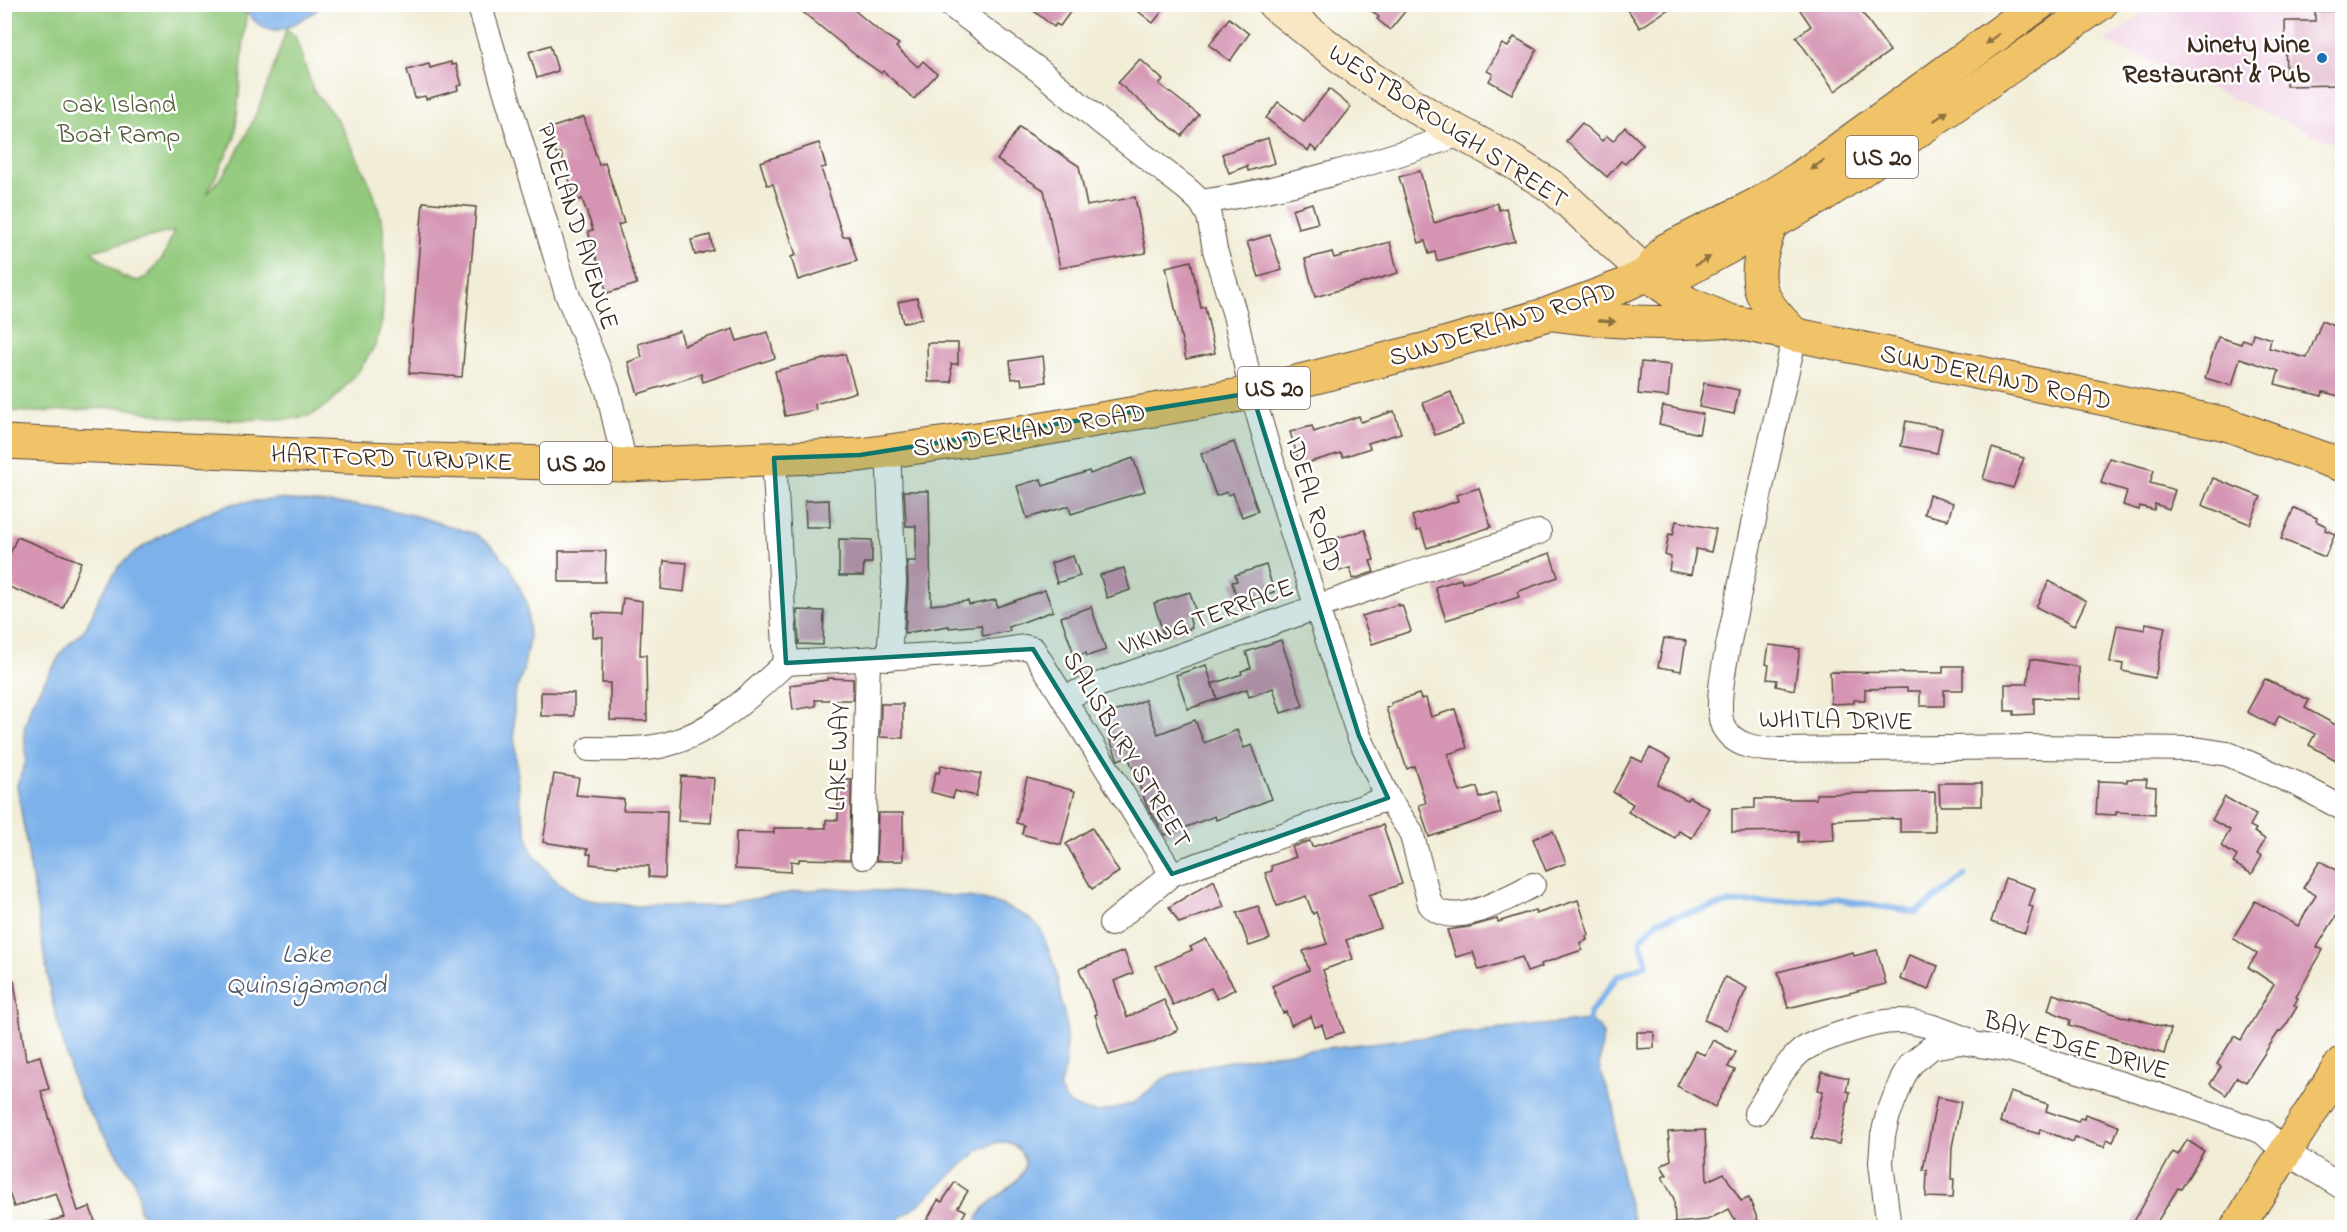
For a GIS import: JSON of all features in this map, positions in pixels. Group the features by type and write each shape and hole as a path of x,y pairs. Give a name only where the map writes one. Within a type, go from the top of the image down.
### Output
{"main road":[{"name":"US 20","path":"1647,274 1666,250 1758,204 1801,177 2039,4"},
{"name":"US 20","path":"1647,274 1681,273 1818,198 2100,4"},
{"path":"1772,222 1760,264 1761,291 1770,308 1795,335"},
{"name":"SUNDERLAND ROAD","path":"888,451 1020,433 1252,393 1423,350 1548,314 1620,287 1647,274 1687,303 1729,321 2226,424 2343,465"},
{"path":"1548,314 1608,321 1686,323 1729,321"},
{"name":"HARTFORD TURNPIKE","path":"4,442 391,459 626,465 888,451"},
{"path":"2237,1227 2343,1064"}],"street":[{"name":"PINELAND AVENUE","path":"479,4 567,294 608,391 626,465"},
{"name":"IDEAL ROAD","path":"949,4 1040,71 1101,123 1201,202 1209,216 1215,250 1235,315 1252,393 1292,531 1359,736 1388,798 1411,832 1431,904 1436,911 1444,914 1462,913 1486,908 1533,885"},
{"name":"WESTBOROUGH STREET","path":"1274,4 1359,71 1554,188 1647,274"},
{"path":"1201,202 1253,195 1351,170 1461,134"},
{"name":"WHITLA DRIVE","path":"1795,335 1750,536 1725,662 1720,694 1721,713 1722,723 1729,735 1753,748 1779,750 2030,747 2195,749 2228,754 2299,785 2343,808"},
{"name":"LAKE WAY","path":"863,857 879,659 894,583 888,451"},
{"path":"589,749 640,748 668,744 703,729 742,702 786,663 774,458"},
{"name":"VIKING TERRACE","path":"1064,697 1317,607 1539,532"},
{"name":"SALISBURY STREET","path":"786,663 990,652 1024,647 1033,649 1172,874"},
{"path":"1111,924 1172,874 1388,798"},
{"path":"1756,1113 1798,1054 1814,1043 1852,1030 1895,1020 1927,1023 1981,1045"},
{"name":"BAY EDGE DRIVE","path":"1889,1227 1882,1175 1883,1135 1903,1077 1911,1064 1932,1047 1960,1042 2011,1050 2185,1104 2263,1132 2284,1152 2343,1187"}],"highlighted area":[{"path":"1252,393 1359,736 1388,798 1172,874 1033,649 786,663 774,458 860,455"}],"shaded area":[{"path":"2154,5 2342,5 2342,147 2105,42"}],"green space":[{"name":"Oak Island Boat Ramp","path":"5,5 247,5 235,137 207,194 233,159 255,116 286,30 295,36 313,90 338,121 353,149 373,191 383,226 385,263 382,321 375,346 358,372 331,402 312,415 290,419 203,420 175,418 121,407 39,412 5,411","holes":["174,231 164,256 148,276 138,281 123,277 91,251"]}],"water":[{"path":"241,5 320,5 317,10 294,24 276,30 260,25"},
{"name":"Lake Quinsigamond","path":"278,499 377,507 416,516 475,534 492,546 509,566 527,603 529,638 523,671 514,697 519,800 531,850 552,877 578,897 636,906 710,906 832,888 975,898 1002,905 1027,917 1040,928 1055,967 1066,1024 1066,1065 1059,1089 1068,1103 1085,1111 1100,1112 1134,1103 1164,1078 1208,1065 1266,1055 1589,1020 1598,1026 1603,1035 1599,1067 1614,1107 1615,1137 1622,1178 1635,1227 973,1227 985,1207 1010,1187 1025,1167 1023,1156 1017,1148 1002,1142 980,1149 918,1205 887,1227 154,1227 139,1210 138,1193 132,1177 83,1103 73,1080 51,997 17,785 26,761 24,729 32,702 64,649 86,628 100,596 119,566 136,551 164,534 215,509 236,503"}],"building":[{"path":"793,4 847,4 879,31 899,44 896,47 918,67 923,61 937,74 914,99 883,71 881,73 854,54"},
{"path":"1025,4 1076,4 1060,26 1056,24 1054,27"},
{"path":"1129,4 1168,4 1153,23"},
{"path":"1363,4 1411,4 1390,30"},
{"path":"1624,4 1676,4 1640,28"},
{"path":"1796,4 1856,4 1890,51 1835,91 1796,37 1811,26"},
{"path":"2315,11 2338,11 2339,20 2343,20 2343,85 2286,86 2285,21 2315,21"},
{"path":"1229,18 1249,34 1230,61 1209,45"},
{"path":"1514,37 1537,50 1512,94 1489,81 1493,74 1487,71 1502,44 1508,47"},
{"path":"550,45 558,71 537,78 529,52"},
{"path":"1140,59 1163,80 1159,84 1199,115 1182,136 1118,83"},
{"path":"451,62 452,65 456,64 462,85 457,86 458,90 426,99 425,96 415,98 407,70 429,64 430,68"},
{"path":"1329,89 1351,107 1317,151 1311,146 1308,151 1266,118 1278,102 1304,121"},
{"path":"584,117 599,165 605,163 612,184 624,223 618,225 637,284 607,293 588,231 593,230 582,199 576,201 561,153 556,154 547,129"},
{"path":"1582,123 1602,141 1607,136 1613,141 1625,127 1643,144 1625,164 1621,161 1607,177 1566,141"},
{"path":"1019,127 1079,166 1087,206 1135,197 1146,253 1060,268 1044,190 997,160"},
{"path":"1268,138 1275,163 1248,171 1247,166 1229,173 1222,154"},
{"path":"819,143 826,167 821,168 843,237 849,236 857,261 798,280 791,257 796,255 773,184 767,185 760,162"},
{"path":"1420,171 1434,223 1497,203 1499,210 1506,208 1515,241 1437,261 1435,252 1429,254 1425,241 1419,243 1399,177"},
{"path":"423,202 476,207 462,377 409,373"},
{"path":"1312,203 1318,223 1298,228 1292,209"},
{"path":"710,235 713,250 695,255 691,240"},
{"path":"1270,235 1282,270 1259,277 1247,242"},
{"path":"1390,242 1398,273 1315,297 1305,259 1332,252 1334,258"},
{"path":"1191,261 1201,308 1205,307 1215,353 1186,359 1166,267"},
{"path":"917,298 922,319 903,323 898,302"},
{"path":"2322,321 2343,330 2343,397 2323,392 2322,396 2275,384 2279,371 2240,358 2232,386 2205,378 2218,337 2241,344 2243,339 2251,342 2253,333 2271,339 2269,348 2307,358"},
{"path":"733,329 737,341 768,332 775,358 703,382 701,374 638,394 628,362 642,357 638,344 680,331 684,345"},
{"path":"927,343 958,343 958,364 951,364 952,382 928,382"},
{"path":"845,354 856,392 815,404 816,410 785,416 775,371"},
{"path":"1043,356 1046,382 1022,385 1021,378 1012,379 1010,361"},
{"path":"1641,362 1671,365 1668,397 1638,394"},
{"path":"1704,383 1739,390 1734,414 1699,407"},
{"path":"1451,392 1463,425 1435,435 1423,403"},
{"path":"1663,406 1703,414 1699,434 1659,424"},
{"path":"1394,411 1401,433 1368,443 1370,448 1343,457 1341,453 1300,465 1290,432 1312,426 1314,432 1359,416 1361,422"},
{"path":"1906,421 1942,428 1937,453 1901,446"},
{"path":"1234,442 1258,511 1242,517 1233,493 1228,495 1227,492 1216,496 1201,454"},
{"path":"1992,448 2024,458 2013,488 1983,479"},
{"path":"1133,458 1145,491 1071,514 1069,506 1027,518 1017,486 1041,479 1043,486 1089,471 1090,474"},
{"path":"2109,458 2154,470 2150,483 2175,490 2169,509 2155,504 2154,510 2140,506 2139,510 2123,505 2127,491 2101,483"},
{"path":"2213,478 2261,497 2250,524 2202,505"},
{"path":"1479,488 1491,527 1427,548 1421,530 1417,531 1412,516 1458,501 1456,495"},
{"path":"904,491 929,491 931,605 968,601 969,605 996,600 997,607 1045,590 1053,611 1009,627 1010,631 983,636 981,625 949,628 949,626 905,633 907,561 916,561 916,526 906,526"},
{"path":"1929,495 1953,503 1948,520 1924,514"},
{"path":"829,500 830,527 806,527 805,501"},
{"path":"2294,508 2317,518 2316,521 2326,526 2325,530 2335,534 2325,557 2281,539"},
{"path":"1676,521 1716,529 1711,552 1696,549 1691,575 1669,571 1671,557 1665,555 1669,534 1673,535"},
{"path":"1365,530 1374,560 1370,561 1374,572 1353,579 1350,568 1339,571 1330,540"},
{"path":"17,537 81,562 63,608 4,585 4,568"},
{"path":"839,539 872,540 872,563 864,563 863,576 839,576"},
{"path":"559,551 606,551 605,582 559,582"},
{"path":"1550,553 1558,577 1517,592 1519,597 1446,620 1435,587 1461,579 1462,583"},
{"path":"1073,556 1080,576 1057,583 1051,563"},
{"path":"664,561 687,563 684,592 661,589"},
{"path":"1266,565 1274,592 1238,603 1232,582 1237,581 1235,575"},
{"path":"1124,568 1130,590 1107,598 1100,575"},
{"path":"2049,581 2086,601 2074,626 2036,607"},
{"path":"1190,592 1196,613 1189,616 1192,628 1164,637 1154,603"},
{"path":"623,598 642,601 640,655 646,655 647,721 610,720 610,683 602,683 603,637 593,637 593,613 621,614"},
{"path":"1399,604 1399,606 1402,605 1411,631 1372,644 1362,616"},
{"path":"1091,607 1106,650 1075,657 1061,617"},
{"path":"797,610 824,611 823,645 799,644"},
{"path":"2146,623 2165,627 2155,678 2122,671 2123,664 2110,662 2117,625 2145,630"},
{"path":"1664,638 1686,641 1681,671 1658,667"},
{"path":"1281,640 1303,706 1281,713 1273,688 1249,697 1247,689 1217,699 1212,684 1242,674 1241,671 1251,668 1246,652"},
{"path":"1769,645 1800,649 1794,690 1776,686 1777,680 1767,679 1769,665 1766,664"},
{"path":"2031,659 2079,667 2079,699 2034,698 2034,714 2014,715 2014,711 2005,711 2005,684 2027,684"},
{"path":"1206,665 1217,699 1188,709 1176,675"},
{"path":"1943,666 1963,666 1963,690 1944,690 1944,706 1920,706 1920,691 1907,691 1907,688 1865,689 1865,700 1831,704 1830,672 1943,673"},
{"path":"827,678 853,679 853,700 815,700 816,706 793,710 790,685 827,680"},
{"path":"2265,679 2309,700 2305,708 2343,729 2343,764 2309,745 2315,734 2279,715 2274,726 2247,712"},
{"path":"541,692 574,693 574,716 541,716"},
{"path":"1419,694 1421,699 1426,698 1431,717 1455,709 1467,748 1448,754 1460,792 1477,787 1480,798 1495,793 1501,813 1429,837 1419,805 1426,803 1414,766 1407,769 1386,708 1392,706 1391,703"},
{"path":"1145,700 1158,734 1195,720 1204,743 1237,730 1244,748 1252,745 1272,799 1216,820 1215,816 1165,835 1147,806 1128,756 1118,760 1101,717"},
{"path":"881,704 903,704 903,738 880,737"},
{"path":"1650,748 1671,759 1657,784 1687,800 1689,797 1709,808 1692,838 1679,831 1675,838 1628,812 1633,804 1613,792 1632,757 1642,762"},
{"path":"941,765 981,774 976,796 955,791 953,798 931,792 936,772 939,773"},
{"path":"554,774 579,778 576,795 624,799 623,810 667,811 665,878 649,877 649,866 618,865 618,867 590,864 591,854 587,854 588,849 543,842"},
{"path":"681,776 714,778 711,823 678,821"},
{"path":"1027,778 1075,791 1061,845 1022,834 1024,825 1016,823"},
{"path":"839,779 851,779 850,860 799,859 799,862 791,861 791,872 735,869 736,832 774,833 774,828 826,828 826,820 838,820"},
{"path":"2127,779 2147,779 2146,786 2156,787 2155,814 2116,812 2116,815 2096,814 2098,781 2127,782"},
{"path":"1939,783 1982,783 1982,806 1940,806"},
{"path":"1935,792 1935,832 1900,832 1900,819 1875,818 1833,820 1834,840 1798,842 1798,831 1732,832 1732,809 1755,808 1755,799 1816,799 1816,794"},
{"path":"2225,797 2256,815 2250,826 2256,829 2254,832 2265,839 2257,854 2262,856 2252,874 2233,863 2237,856 2221,846 2230,830 2212,820"},
{"path":"878,813 903,813 903,861 876,861"},
{"path":"1383,825 1402,884 1369,895 1381,928 1346,940 1353,959 1323,970 1344,1032 1326,1038 1322,1025 1315,1027 1311,1016 1291,1025 1286,1012 1283,1013 1272,986 1309,970 1303,951 1327,944 1316,912 1313,914 1306,896 1277,906 1265,873 1272,871 1271,866 1296,857 1292,847 1310,841 1312,847"},
{"path":"1092,828 1119,872 1092,889 1066,844"},
{"path":"1553,831 1566,863 1546,871 1533,839"},
{"path":"2320,861 2343,874 2343,905 2317,947 2323,950 2296,997 2298,998 2294,1005 2297,1007 2286,1025 2279,1031 2246,1082 2237,1077 2226,1095 2210,1084 2221,1067 2217,1064 2234,1036 2241,1040 2274,984 2248,967 2257,954 2233,938 2255,901 2298,926 2316,895 2303,888"},
{"path":"2005,878 2035,888 2029,906 2033,907 2025,933 1991,922"},
{"path":"1214,880 1224,907 1179,923 1169,907"},
{"path":"1578,900 1589,935 1586,936 1587,940 1580,943 1582,950 1541,964 1542,967 1527,972 1522,957 1479,970 1473,952 1456,957 1447,930 1497,919 1498,922 1535,910 1536,914"},
{"path":"1258,906 1270,939 1249,946 1237,913"},
{"path":"1206,939 1235,989 1217,999 1211,988 1173,1005 1156,966 1192,950 1190,947"},
{"path":"1877,950 1886,984 1788,1008 1778,972 1853,952 1854,956"},
{"path":"1124,951 1133,973 1114,981 1127,1017 1164,1000 1178,1030 1151,1043 1109,1055 1095,1015 1097,1014 1079,969"},
{"path":"1909,955 1938,966 1929,990 1900,979"},
{"path":"1725,977 1747,988 1727,1030 1704,1020"},
{"path":"14,981 26,1060 40,1056 49,1089 41,1091 78,1211 90,1207 97,1227 40,1227 40,1225 64,1217 56,1193 14,1207 4,1178 4,982"},
{"path":"2053,994 2130,1019 2130,1017 2171,1029 2164,1054 2070,1025 2071,1020 2048,1010"},
{"path":"1637,1032 1654,1032 1654,1048 1637,1049"},
{"path":"1713,1040 1736,1052 1728,1067 1735,1070 1715,1107 1677,1086 1695,1051 1705,1055"},
{"path":"1822,1072 1849,1078 1846,1091 1850,1092 1839,1144 1812,1138 1823,1091 1818,1090"},
{"path":"2010,1092 2048,1104 2046,1111 2078,1122 2080,1118 2084,1119 2085,1114 2119,1126 2113,1142 2107,1139 2104,1147 2075,1137 2073,1142 2040,1129 2039,1134 2000,1122"},
{"path":"1937,1097 1961,1102 1952,1147 1953,1198 1926,1197 1927,1170 1923,1170"},
{"path":"1705,1130 1707,1181 1724,1173 1741,1201 1749,1198 1758,1220 1739,1227 1729,1209 1707,1220 1675,1223 1674,1199 1662,1177 1667,1175 1661,1166 1671,1160 1668,1132"},
{"path":"2187,1140 2204,1151 2181,1189 2178,1188 2154,1227 2131,1227 2173,1152 2178,1155"},
{"path":"955,1182 968,1191 958,1207 966,1211 957,1227 923,1227 938,1200 942,1202"}],"waterway":[{"path":"1587,1026 1590,1013 1618,976 1647,964 1640,940 1659,920 1729,903 1834,899 1917,912 1965,876"}],"place":[{"name":"Ninety Nine Restaurant & Pub","path":"2322,58"}]}
